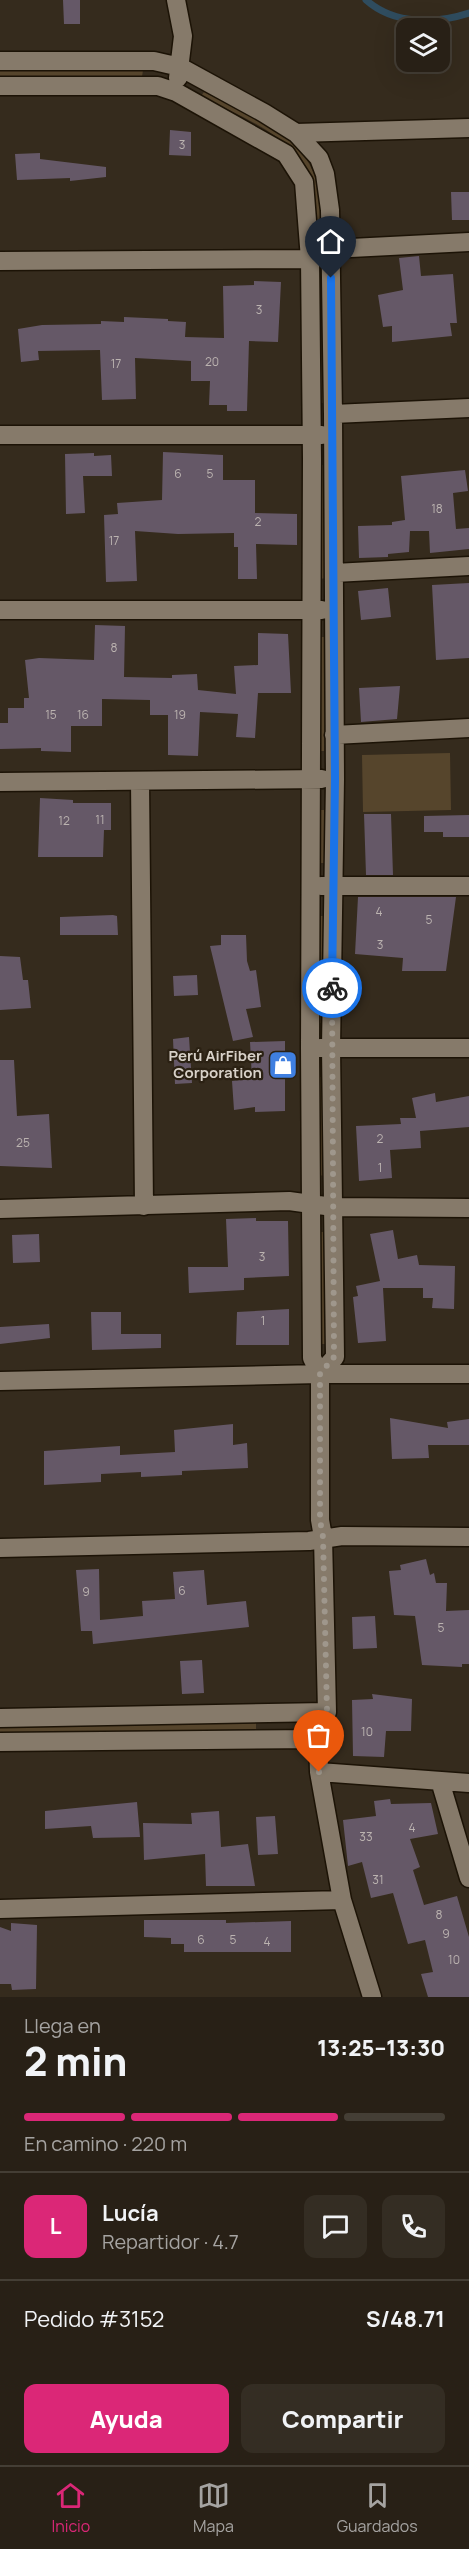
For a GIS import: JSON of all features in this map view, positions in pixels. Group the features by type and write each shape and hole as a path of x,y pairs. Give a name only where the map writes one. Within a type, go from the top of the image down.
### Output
{"street":[{"path":"176,0 183,36 176,92"},
{"path":"0,61 154,61 180,67 264,112 297,134 319,158 325,174 329,194 331,249 333,414 335,779 331,1048 334,1357 320,1374"},
{"path":"0,86 158,86 176,92 286,154 304,182 310,259 312,1358 320,1374 320,1520 323,1537 327,1712 318,1739 319,1772 342,1900 372,1997"},
{"path":"297,134 469,128"},
{"path":"0,261 310,259 331,249 469,242"},
{"path":"333,414 469,408"},
{"path":"0,435 333,435"},
{"path":"334,573 469,566"},
{"path":"0,610 333,611"},
{"path":"334,735 469,728"},
{"path":"0,782 335,779"},
{"path":"140,781 144,1206"},
{"path":"311,886 469,886"},
{"path":"310,1048 469,1048"},
{"path":"0,1209 311,1202 333,1207 469,1208"},
{"path":"0,1381 320,1374 469,1374"},
{"path":"0,1548 309,1541 323,1537 469,1537"},
{"path":"0,1718 327,1712"},
{"path":"0,1742 318,1739"},
{"path":"319,1772 469,1783"},
{"path":"440,1781 469,1878"},
{"path":"0,1909 342,1900"}],"shaded area":[{"path":"0,70 143,70 142,77 0,77"},
{"path":"204,92 266,124 281,134 306,158 315,178 321,226 316,227 313,190 307,172 297,156 269,132 201,96"},
{"path":"318,283 323,283 325,403 319,403"},
{"path":"320,465 326,465 326,578 320,579"},
{"path":"320,637 326,637 324,751 318,751"},
{"path":"450,753 451,810 363,812 362,755"},
{"path":"319,810 324,810 325,863 319,863"},
{"path":"318,916 324,916 325,1023 318,1023"},
{"path":"319,1077 324,1077 324,1176 319,1175"},
{"path":"319,1232 326,1232 327,1344 320,1344"},
{"path":"256,1723 256,1729 0,1734 0,1728"}],"building":[{"path":"63,0 80,0 80,24 64,24"},
{"path":"170,130 191,132 191,156 169,155"},
{"path":"40,153 40,159 106,167 106,177 70,181 70,178 17,180 15,154"},
{"path":"451,192 469,192 469,220 452,220"},
{"path":"419,256 421,276 453,274 457,323 450,323 452,336 392,342 392,326 383,327 378,295 403,290 399,258"},
{"path":"254,281 281,282 278,342 249,341 247,411 227,411 227,405 209,405 210,381 191,381 191,361 135,358 136,399 102,400 100,350 38,351 39,360 21,362 18,329 42,325 101,324 101,321 124,322 124,317 168,319 168,321 186,322 185,337 224,338 223,286 254,285"},
{"path":"163,452 223,455 223,480 255,480 255,513 297,514 297,545 256,544 257,579 238,579 238,547 234,547 234,533 178,534 135,531 137,581 106,582 104,515 118,514 117,503 162,500"},
{"path":"94,453 94,456 111,455 112,476 83,476 85,513 66,514 65,454"},
{"path":"465,470 468,491 453,493 456,529 469,528 469,549 430,553 429,531 410,531 409,552 388,554 388,557 359,558 358,526 392,525 392,522 405,520 401,476"},
{"path":"469,583 469,658 436,660 432,585"},
{"path":"388,588 391,617 361,620 358,591"},
{"path":"95,625 125,626 124,677 172,678 172,675 197,674 198,690 236,694 234,666 258,665 258,633 288,634 291,693 258,693 255,738 236,737 238,714 200,712 198,756 168,755 168,715 150,715 150,700 102,699 102,726 71,726 71,752 41,751 41,748 0,749 0,723 8,723 8,708 24,708 24,698 29,698 25,660 39,658 94,660"},
{"path":"400,686 397,719 361,722 359,688"},
{"path":"40,798 73,800 73,803 111,803 111,830 104,830 103,857 38,857"},
{"path":"364,814 391,814 393,875 366,875"},
{"path":"469,815 469,837 443,837 443,832 424,832 424,816"},
{"path":"358,897 456,897 446,971 402,971 403,958 355,954"},
{"path":"117,916 118,935 60,935 60,917"},
{"path":"221,935 246,935 247,961 250,971 256,970 261,1007 246,1009 253,1037 233,1041 210,946 221,945"},
{"path":"0,956 20,957 23,980 28,980 31,1008 0,1010"},
{"path":"197,975 198,995 174,996 173,976"},
{"path":"189,1037 192,1083 175,1084 173,1039"},
{"path":"285,1041 285,1111 255,1112 255,1107 234,1110 232,1081 252,1079 250,1042"},
{"path":"0,1060 14,1060 17,1116 49,1114 52,1168 0,1166"},
{"path":"435,1093 436,1102 469,1096 469,1127 420,1131 421,1148 390,1150 392,1178 359,1181 356,1126 401,1124 400,1118 416,1118 412,1098"},
{"path":"256,1218 256,1221 288,1221 289,1276 244,1278 244,1290 189,1293 188,1267 228,1267 226,1219"},
{"path":"393,1230 398,1259 417,1255 419,1265 455,1266 454,1309 432,1308 433,1298 423,1298 423,1288 383,1288 386,1341 358,1343 353,1297 358,1296 356,1286 380,1281 370,1234"},
{"path":"39,1234 40,1262 13,1263 12,1235"},
{"path":"289,1309 289,1345 236,1345 237,1312"},
{"path":"91,1312 121,1312 121,1334 161,1334 161,1348 92,1350"},
{"path":"49,1324 50,1338 0,1344 0,1327"},
{"path":"390,1418 448,1428 447,1422 469,1419 469,1445 428,1445 429,1458 392,1459"},
{"path":"233,1424 233,1445 247,1443 248,1468 182,1471 182,1475 141,1477 141,1472 101,1474 101,1482 44,1485 44,1451 120,1446 120,1455 175,1452 174,1430"},
{"path":"426,1559 430,1575 434,1573 436,1583 447,1583 446,1611 469,1610 469,1664 462,1664 462,1667 422,1665 415,1616 394,1615 389,1571 401,1570 400,1565"},
{"path":"99,1569 100,1620 143,1616 142,1601 175,1599 173,1572 204,1570 207,1605 246,1601 249,1627 93,1644 92,1631 81,1631 76,1570"},
{"path":"375,1616 377,1648 353,1649 352,1617"},
{"path":"202,1660 204,1693 182,1694 180,1661"},
{"path":"372,1694 412,1699 411,1731 386,1731 384,1757 353,1756 352,1700 373,1699"},
{"path":"390,1799 391,1804 431,1803 438,1834 410,1839 420,1867 413,1870 424,1905 457,1896 469,1937 469,1997 428,1997 421,1974 433,1972 425,1940 408,1944 393,1893 371,1898 362,1862 348,1866 343,1820 376,1816 374,1801"},
{"path":"137,1802 140,1837 93,1838 91,1826 45,1829 45,1811"},
{"path":"219,1811 221,1847 248,1844 255,1886 206,1886 205,1854 144,1860 143,1823 192,1824 191,1813"},
{"path":"275,1816 278,1854 258,1855 256,1817"},
{"path":"144,1920 226,1920 226,1923 291,1921 291,1952 184,1952 184,1944 171,1944 171,1938 144,1937"},
{"path":"11,1923 37,1925 36,1989 12,1990 11,1984 0,1984 0,1927 11,1931"}],"waterway":[{"path":"366,0 389,14 415,20 442,19 469,13"}],"way so far":[{"path":"319,1772 318,1739 327,1712 323,1537 320,1520 320,1374 334,1357 332,988"}],"place":[{"name":"Perú AirFiber Corporation","path":"283,1065"}],"route":[{"path":"331,278 335,779 332,988"}]}
